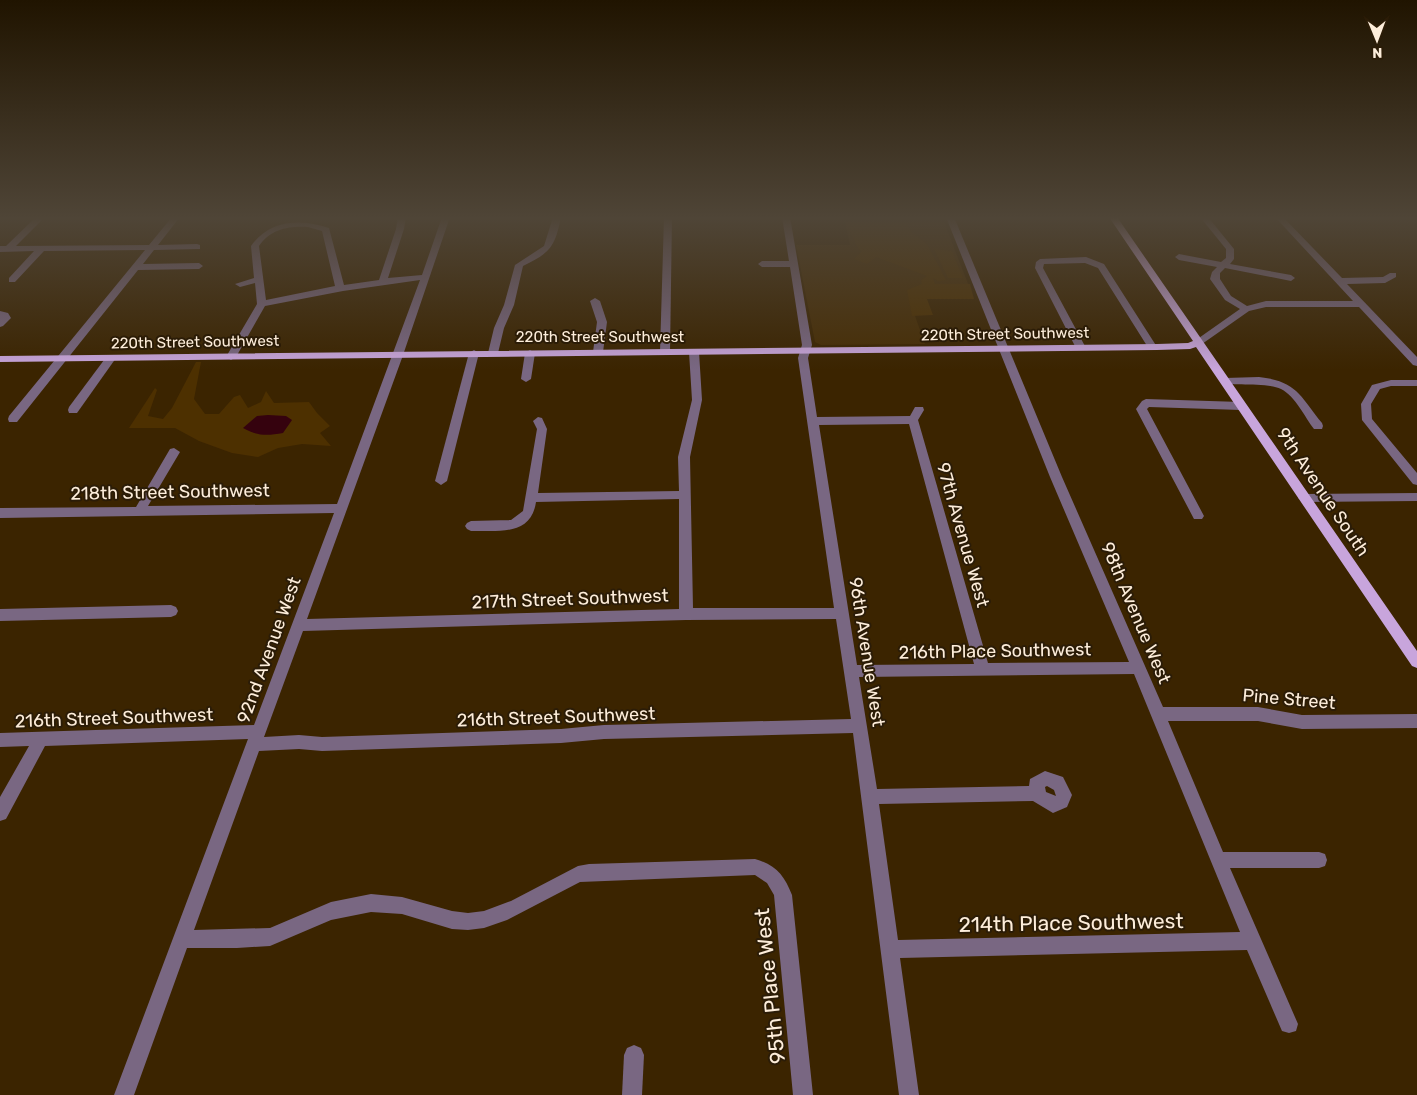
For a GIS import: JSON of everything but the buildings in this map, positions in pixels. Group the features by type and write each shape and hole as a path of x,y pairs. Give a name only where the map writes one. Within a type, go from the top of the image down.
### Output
{"main road":[{"name":"9th Avenue South","path":"1148,268 1417,662"},
{"name":"220th Street Southwest","path":"0,359 1082,348 1190,346 1198,342"}],"street":[{"path":"12,280 23,268"},
{"path":"14,419 135,268"},
{"path":"231,356 262,304 257,268"},
{"path":"335,268 340,287"},
{"path":"382,280 386,268"},
{"name":"92nd Avenue West","path":"124,1095 299,625 398,354 427,268"},
{"path":"493,353 518,268"},
{"path":"665,352 667,268"},
{"name":"96th Avenue West","path":"795,268 807,343 803,358 870,797 910,1095"},
{"name":"98th Avenue West","path":"971,268 1252,942 1289,1024"},
{"path":"1040,268 1082,348"},
{"path":"1103,268 1152,347"},
{"path":"1221,268 1216,272 1215,280 1228,298 1246,310"},
{"path":"1235,268 1291,278"},
{"path":"1329,268 1417,363"},
{"path":"1341,280 1385,280 1393,274"},
{"path":"262,304 340,287 424,276"},
{"path":"240,284 258,280"},
{"path":"595,302 602,322 598,352"},
{"path":"1198,342 1246,310 1266,304 1363,304"},
{"path":"0,314 5,315 6,318 0,324"},
{"path":"1401,345 1417,345"},
{"path":"686,614 684,448 697,400 694,352"},
{"path":"526,378 530,353"},
{"path":"441,481 474,354"},
{"path":"72,410 111,358"},
{"path":"1224,381 1264,382 1280,385 1290,391 1318,426"},
{"path":"1417,383 1391,383 1376,387 1366,404 1367,420 1417,481"},
{"path":"1198,516 1141,409 1146,403 1241,406"},
{"name":"97th Avenue West","path":"812,421 916,415 983,670"},
{"path":"471,526 513,525 526,519 529,512 542,429 538,421"},
{"path":"140,510 174,452"},
{"path":"531,498 684,495"},
{"path":"1304,498 1417,497"},
{"name":"218th Street Southwest","path":"0,513 341,508"},
{"path":"0,615 171,611"},
{"name":"217th Street Southwest","path":"299,625 686,614 842,613"},
{"name":"216th Place Southwest","path":"851,672 1139,668"},
{"name":"Pine Street","path":"1158,714 1258,714 1302,722 1417,722"},
{"name":"216th Street Southwest","path":"0,740 257,738 332,744 560,736 604,732 859,726"},
{"path":"0,813 41,739"},
{"path":"870,797 1036,792"},
{"path":"1218,860 1319,860"},
{"name":"95th Place West","path":"182,940 270,936 288,931 309,919 347,906 371,903 400,905 452,920 466,922 483,920 512,909 566,880 589,872 755,867 765,870 773,876 780,884 783,895 803,1095"},
{"name":"214th Place Southwest","path":"890,949 1252,942"},
{"path":"632,1095 634,1055"}],"shaded area":[{"path":"801,268 962,268 974,299 909,299 925,344 821,345 815,342"},
{"path":"906,268 940,268 946,280 938,281 933,278 935,284 970,284 974,299 927,299 933,315 912,316 907,290 922,284 921,280 927,276"},
{"path":"943,268 959,268 963,278 948,278"},
{"path":"196,362 201,362 194,399 205,414 219,414 234,397 240,395 248,408 261,402 266,391 274,403 309,402 330,426 320,433 331,446 302,444 278,448 258,457 232,453 199,441 175,428 129,428 155,388 157,390 148,416 163,419 172,408"},
{"path":"257,416 286,416 292,420 283,433 277,434 258,434 243,428"}]}
